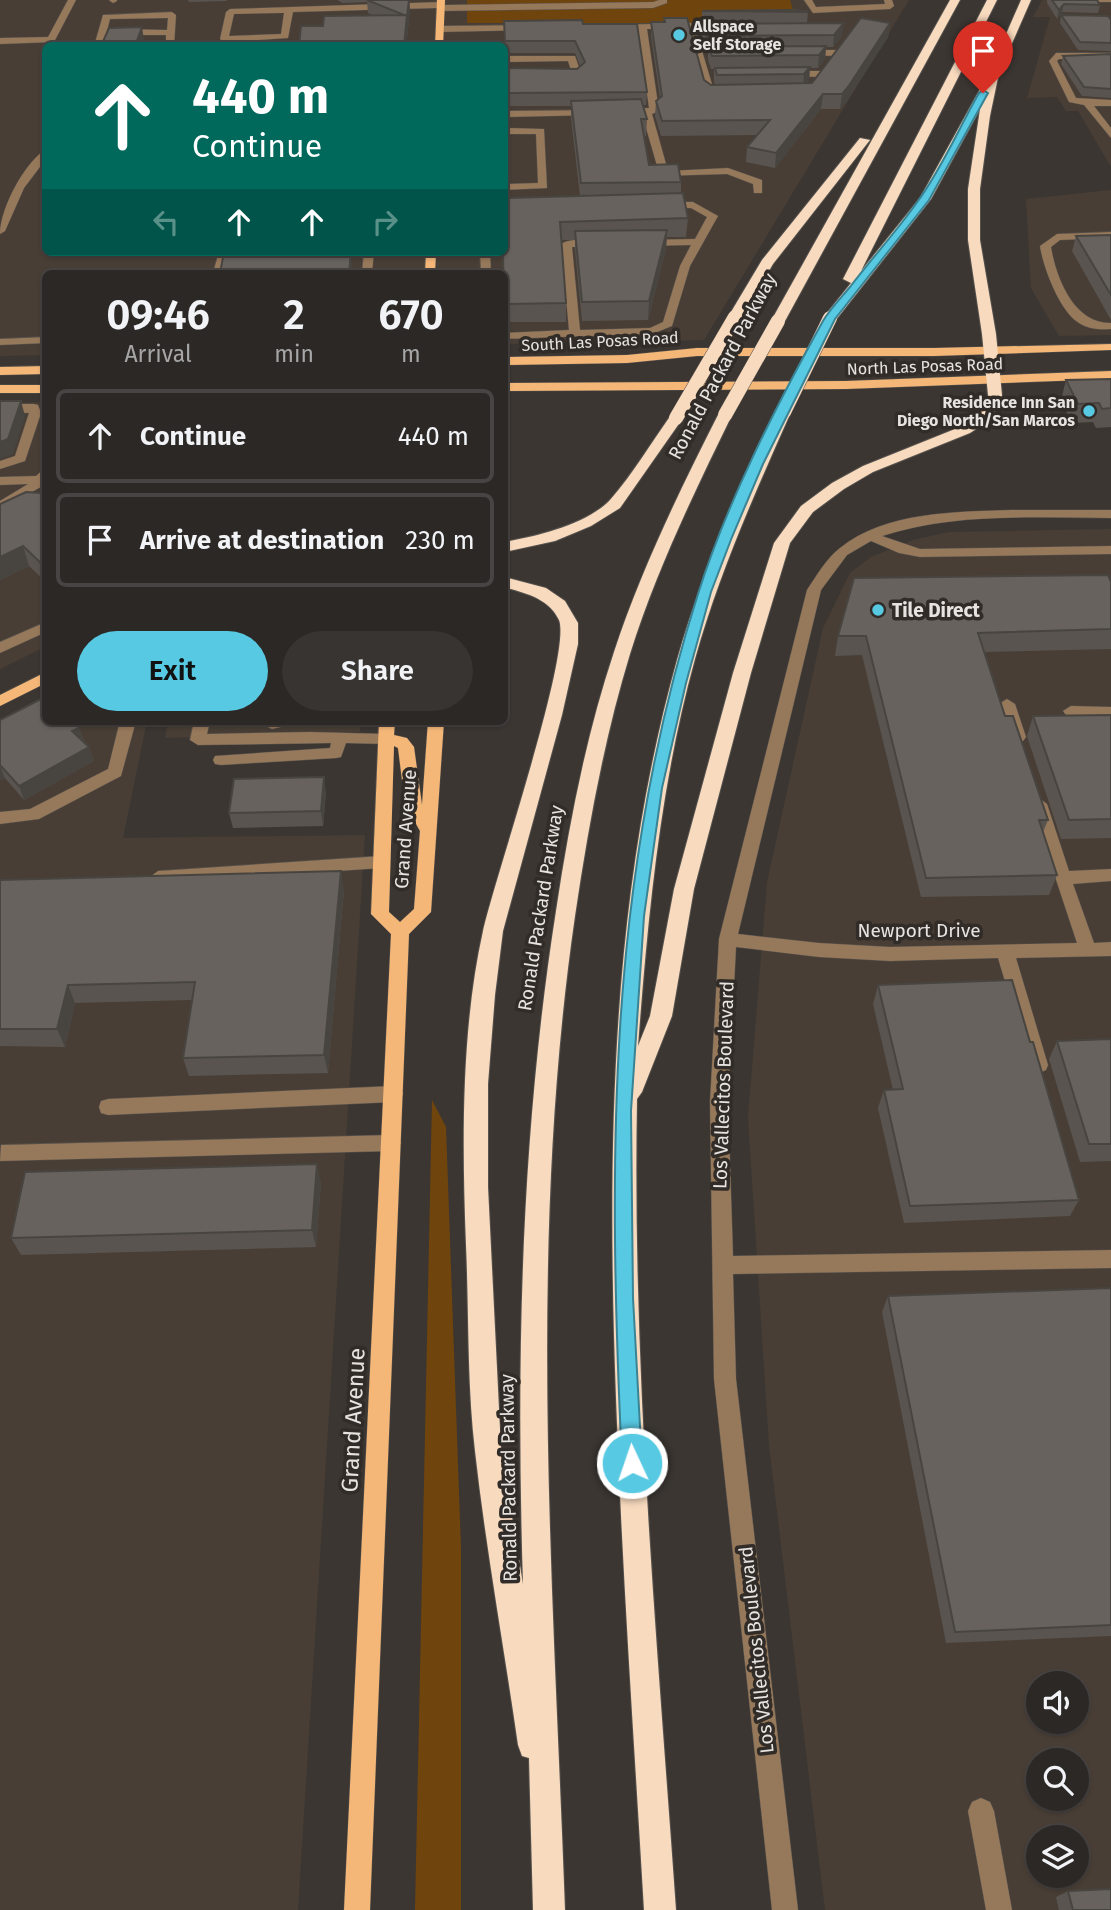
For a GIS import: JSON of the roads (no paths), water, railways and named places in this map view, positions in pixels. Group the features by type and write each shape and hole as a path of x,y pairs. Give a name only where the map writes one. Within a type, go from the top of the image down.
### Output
{"highway":[{"name":"Ronald Packard Parkway","path":"549,1910 533,1435 536,1237 546,1062 564,915 587,794 612,688 643,595 676,512 726,415 955,0"},
{"path":"660,1910 624,1298 623,1111 636,916 654,788 705,592 757,464 992,0"},
{"path":"830,318 925,200 994,73 1026,0"},
{"path":"508,546 549,538 585,523 614,505 676,418 766,263 837,176 922,59"},
{"path":"623,1111 661,1016 684,889 782,543 807,509 838,486 867,469 965,430 982,419 992,406 995,395 974,240 974,189 984,116 994,73"},
{"path":"508,583 540,592 559,605 569,622 569,644 553,715 493,931 484,995 477,1084 476,1187 488,1449 548,1843"}],"main road":[{"path":"439,42 441,4"},
{"name":"North Las Posas Road","path":"697,352 989,351 1111,347"},
{"name":"South Las Posas Road","path":"508,361 626,359 697,352"},
{"path":"0,371 42,370"},
{"name":"North Las Posas Road","path":"508,387 656,388 1111,375"},
{"path":"0,389 42,389"},
{"path":"0,701 42,679"},
{"name":"Grand Avenue","path":"387,725 380,914 400,932"},
{"name":"Grand Avenue","path":"357,1910 400,932 422,912 436,725"},
{"path":"386,739 402,742 407,747 413,804 428,832"}],"street":[{"path":"0,41 51,40 72,0"},
{"path":"289,10 285,36 224,39 230,12 441,4 653,5 663,0"},
{"path":"808,0 813,10 890,6 888,0"},
{"path":"1070,0 1111,0"},
{"path":"99,42 106,17 172,15 170,42"},
{"path":"600,27 691,26 710,94 738,93"},
{"path":"508,114 654,111 642,27"},
{"path":"440,29 490,33 532,28"},
{"path":"693,31 733,31"},
{"path":"102,32 171,33"},
{"path":"795,53 839,49 814,83"},
{"path":"699,54 713,54"},
{"path":"1111,56 1056,56 1053,61 1072,100 1111,103"},
{"path":"508,59 572,58 577,76 552,76"},
{"path":"770,74 822,74"},
{"path":"705,75 718,75"},
{"path":"1087,103 1110,131"},
{"path":"646,111 668,188"},
{"path":"508,131 541,131 543,186 508,187"},
{"path":"0,231 19,188 42,157"},
{"path":"664,174 728,171 758,182 758,191"},
{"path":"508,336 652,331 668,324 685,266 713,216 693,205 653,205"},
{"path":"1111,235 1057,237 1045,246 1063,293 1077,317 1098,327 1111,326"},
{"path":"632,243 698,242"},
{"path":"575,334 566,244 606,244"},
{"path":"0,342 42,340"},
{"path":"0,408 27,407 34,408 35,412 21,458 0,465"},
{"path":"0,481 42,477"},
{"path":"0,506 30,490 42,479"},
{"name":"Los Vallecitos Boulevard","path":"785,1910 725,1379 722,1265 719,1102 728,939 762,789 814,590 828,568 848,548 872,536 911,523 944,518 1111,514"},
{"path":"872,536 904,550 920,553 1111,550"},
{"path":"0,648 42,628"},
{"path":"1007,704 1023,754"},
{"path":"1071,711 1111,712"},
{"path":"0,818 33,815 116,772 127,725"},
{"path":"201,725 198,740 311,729 340,738 386,739"},
{"path":"221,760 336,753 340,738"},
{"path":"1035,791 1087,948"},
{"path":"156,877 382,862"},
{"path":"1063,878 1111,875"},
{"name":"Newport Drive","path":"728,939 820,950 891,954 1111,948"},
{"path":"1005,951 1042,1077"},
{"path":"108,1107 394,1094"},
{"path":"1,1153 391,1143"},
{"path":"722,1265 1111,1259"},
{"path":"981,1811 999,1910"}],"place":[{"name":"Allspace Self Storage","path":"679,35"},
{"name":"Residence Inn San Diego North/San Marcos","path":"1089,411"},
{"name":"Tile Direct","path":"878,610"}]}
